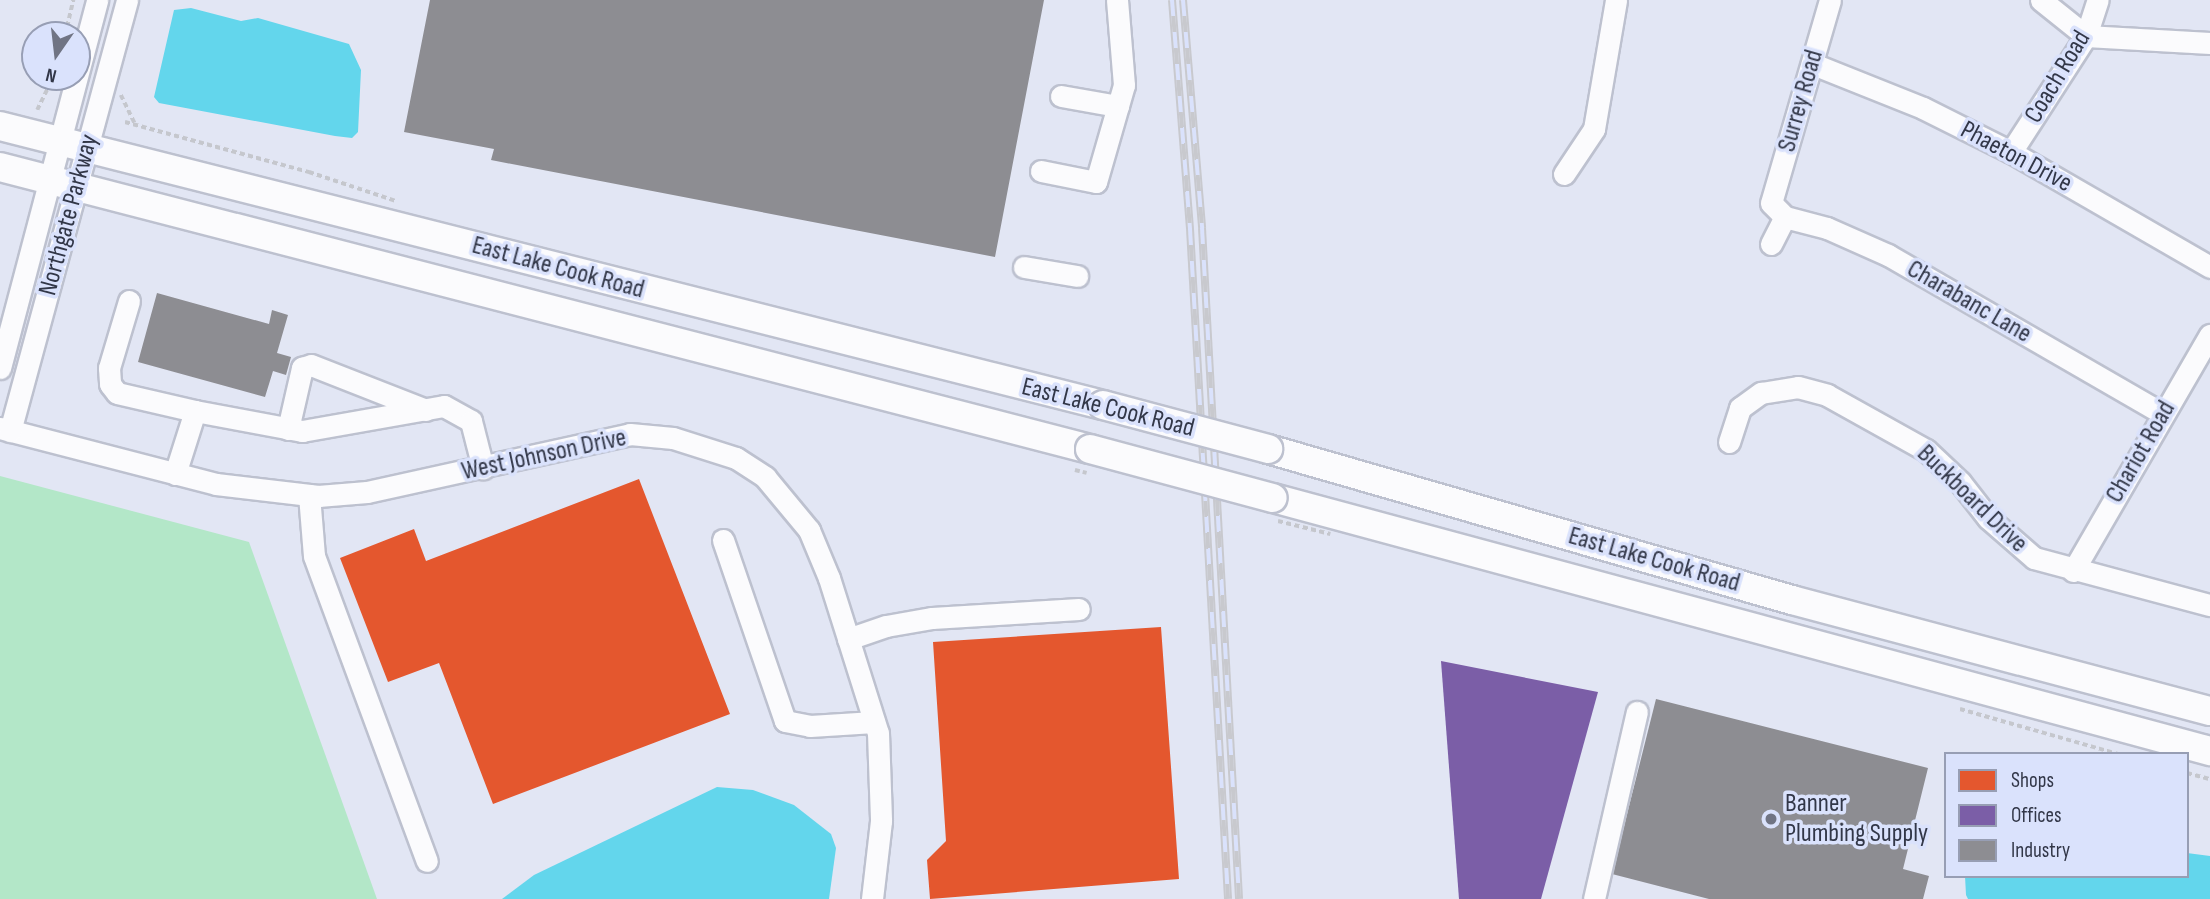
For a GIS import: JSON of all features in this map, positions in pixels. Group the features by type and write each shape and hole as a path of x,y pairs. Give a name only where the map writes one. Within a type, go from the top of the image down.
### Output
{"main road":[{"name":"East Lake Cook Road","path":"0,126 947,370 1103,405 1268,449 1792,600 2210,711"},
{"name":"East Lake Cook Road","path":"0,167 1090,449 2210,751"}],"street":[{"name":"Northgate Parkway","path":"0,368 97,0"},
{"name":"Northgate Parkway","path":"5,429 78,187 127,0"},
{"path":"1041,171 1096,182 1124,85 1117,0"},
{"path":"1564,174 1594,129 1616,0"},
{"name":"Surrey Road","path":"1771,244 1830,0"},
{"path":"2041,0 2086,36 2210,43"},
{"name":"Coach Road","path":"2011,152 2086,36 2098,0"},
{"name":"Phaeton Drive","path":"1813,64 1923,108 2011,152 2210,267"},
{"path":"1061,96 1118,106"},
{"name":"Charabanc Lane","path":"1778,210 1827,228 1888,256 2162,413"},
{"path":"1024,267 1077,276"},
{"path":"129,301 109,368 110,384 117,393 302,431 444,406 471,421 484,468"},
{"name":"Chariot Road","path":"2073,571 2162,413 2210,335"},
{"path":"288,429 302,368 311,365 426,410"},
{"name":"Buckboard Drive","path":"1728,442 1740,408 1761,393 1798,387 1827,395 1926,450 1960,482 1988,518 2034,558 2073,571 2210,605"},
{"path":"175,474 195,411"},
{"name":"West Johnson Drive","path":"5,429 216,484 309,495 367,492 631,434 673,438 736,458 765,477 808,530 848,639 874,722 881,773 881,821 872,899"},
{"path":"309,495 314,556 427,861"},
{"path":"723,540 785,721 810,726 874,722"},
{"path":"848,639 886,626 932,618 1079,609"},
{"path":"1594,899 1637,712"}],"path":[{"path":"68,21 73,0"},
{"path":"37,110 46,91"},
{"path":"2189,774 2210,779"}],"green space":[{"path":"0,476 249,542 377,899 0,899"}],"water":[{"path":"191,8 241,21 258,18 349,44 361,70 358,132 352,138 335,136 159,103 154,97 174,10"},
{"path":"717,787 753,790 794,805 831,834 836,848 829,899 502,899 534,875"},
{"path":"2189,853 2210,856 2210,899 1968,899 1965,878 2189,878"}],"building: Shops":[{"path":"639,479 730,714 493,804 439,663 388,682 340,558 414,529 426,561"},
{"path":"1161,627 1179,879 930,899 927,860 946,841 933,642"}],"building: Offices":[{"path":"1441,661 1598,692 1541,899 1459,899"}],"building: Industry":[{"path":"430,0 1044,0 995,257 491,160 494,149 404,132"},
{"path":"157,293 269,324 272,310 288,315 277,353 291,357 286,375 273,371 265,397 138,362"},
{"name":"Banner Plumbing Supply","path":"1656,699 1928,768 1903,869 1929,876 1923,899 1709,899 1612,874"}],"railway":[{"path":"1172,0 1190,229 1228,899"},
{"path":"1183,0 1202,228 1239,899"}],"place":[{"name":"Banner Plumbing Supply","path":"1771,819"}]}
